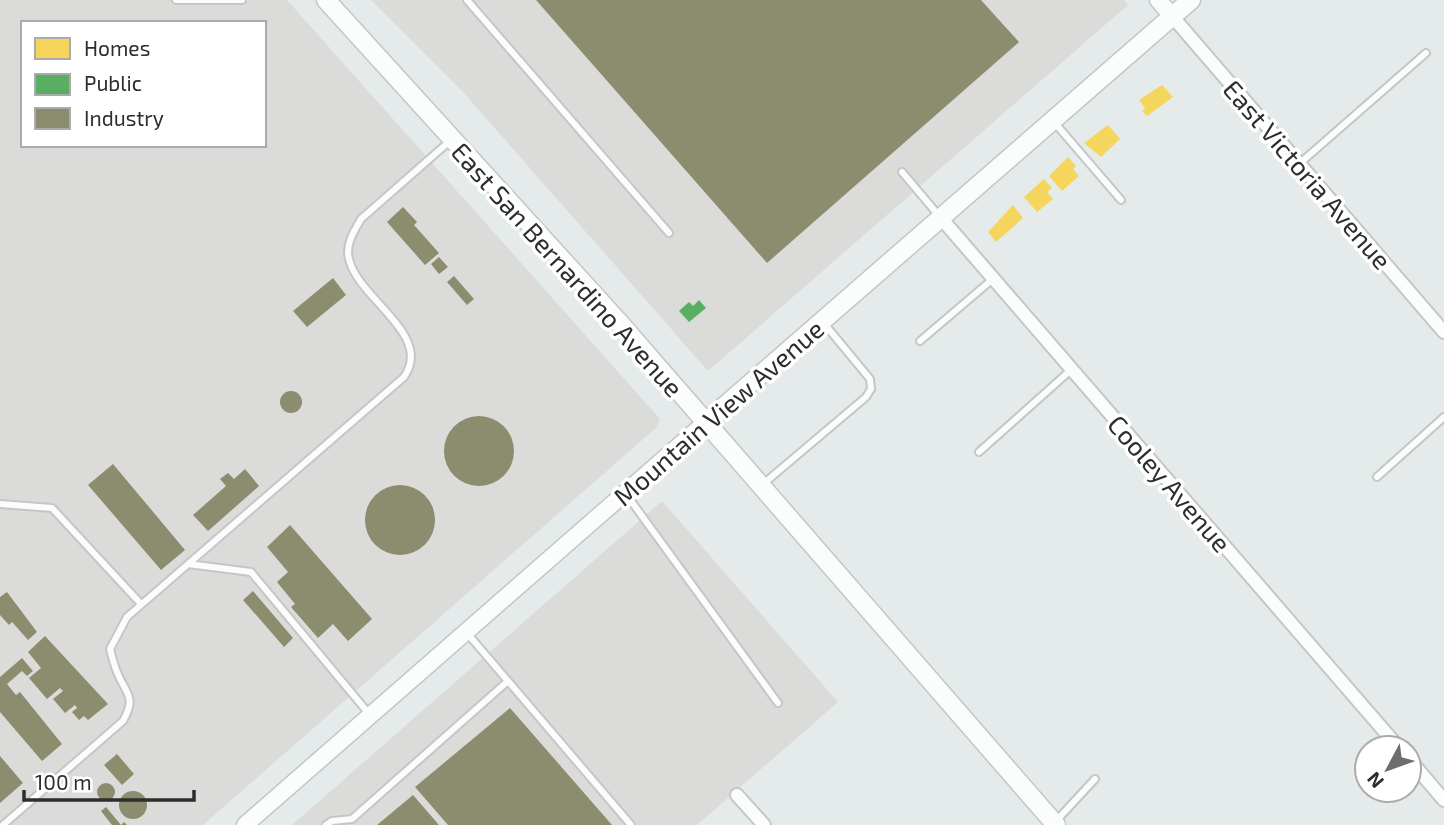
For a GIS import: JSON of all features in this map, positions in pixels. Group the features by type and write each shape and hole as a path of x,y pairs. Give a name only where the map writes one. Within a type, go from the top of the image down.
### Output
{"main road":[{"name":"East San Bernardino Avenue","path":"326,0 705,423 1055,824"},
{"name":"Mountain View Avenue","path":"705,423 1191,0"}],"street":[{"path":"1158,0 1172,16"},
{"name":"East Victoria Avenue","path":"1172,16 1444,332"},
{"name":"Cooley Avenue","path":"941,218 1387,734"},
{"name":"Mountain View Avenue","path":"245,825 705,423"},
{"path":"1423,776 1444,800"},
{"path":"737,795 764,825"}],"lane":[{"path":"176,0 242,0"},
{"path":"467,0 669,233"},
{"path":"1299,164 1426,52"},
{"path":"1053,121 1121,200"},
{"path":"3,825 123,721 131,707 130,694 117,673 110,649 118,629 141,604 404,377 412,366 411,348 404,334 363,286 348,259 351,236 361,219 452,139"},
{"path":"902,172 941,218"},
{"path":"920,341 994,278"},
{"path":"761,487 866,397 871,389 870,379 822,321"},
{"path":"979,452 1072,369"},
{"path":"1377,477 1444,417"},
{"path":"626,494 778,702"},
{"path":"0,504 52,508 141,604"},
{"path":"188,564 251,572 370,716"},
{"path":"466,632 631,825"},
{"path":"326,825 332,821 352,819 508,681"},
{"path":"1055,824 1095,779"}],"shaded area":[{"path":"0,0 287,0 660,419 657,427 203,825 0,825"},
{"path":"371,0 1124,0 1128,5 708,371 463,92"},
{"path":"662,501 838,702 697,825 292,825"}],"building: Homes":[{"path":"1162,85 1173,97 1147,116 1142,111 1145,108 1139,100"},
{"path":"1108,125 1120,139 1101,157 1084,143"},
{"path":"1068,157 1076,166 1073,169 1079,176 1062,191 1049,176"},
{"path":"1044,179 1052,188 1047,192 1053,199 1037,212 1024,197"},
{"path":"1013,205 1023,218 996,242 988,232"}],"building: Public":[{"path":"699,300 706,308 689,322 679,311 689,302 693,306"}],"building: Industry":[{"path":"536,0 981,0 1019,42 767,263"},
{"path":"403,207 417,222 414,225 439,253 425,265 387,222"},
{"path":"439,257 448,267 439,274 431,264"},
{"path":"454,276 474,299 467,305 447,282"},
{"path":"333,278 346,295 307,327 293,311"},
{"path":"291,391 299,394 302,402 299,410 291,413 283,410 280,402 283,394"},
{"path":"479,416 504,426 514,451 504,476 479,486 454,476 444,451 454,426"},
{"path":"113,464 185,550 161,570 88,485"},
{"path":"245,469 259,486 208,531 193,515 226,486 220,479 228,473 234,479"},
{"path":"400,485 419,491 429,501 435,520 429,539 419,549 400,555 381,549 371,539 365,520 371,501 381,491"},
{"path":"290,525 372,619 348,641 333,624 318,638 291,607 295,604 277,582 288,572 267,547"},
{"path":"253,591 293,638 284,647 243,600"},
{"path":"7,592 37,632 28,640 12,622 9,625 0,615 0,597"},
{"path":"45,636 108,704 88,720 84,716 79,720 72,712 77,708 75,705 65,713 53,699 63,691 60,688 47,699 29,678 41,668 28,652"},
{"path":"22,658 33,671 27,676 22,671 7,684 16,695 20,692 62,744 42,761 0,712 0,677"},
{"path":"510,708 612,825 448,825 415,787"},
{"path":"117,754 134,774 122,785 104,765"},
{"path":"0,756 23,783 0,803"},
{"path":"102,783 110,783 115,792 113,799 102,801 97,796 97,788"},
{"path":"133,791 143,795 147,805 143,815 133,819 123,815 119,805 123,795"},
{"path":"413,795 439,825 377,825"},
{"path":"106,807 121,825 112,825 101,811"}]}
